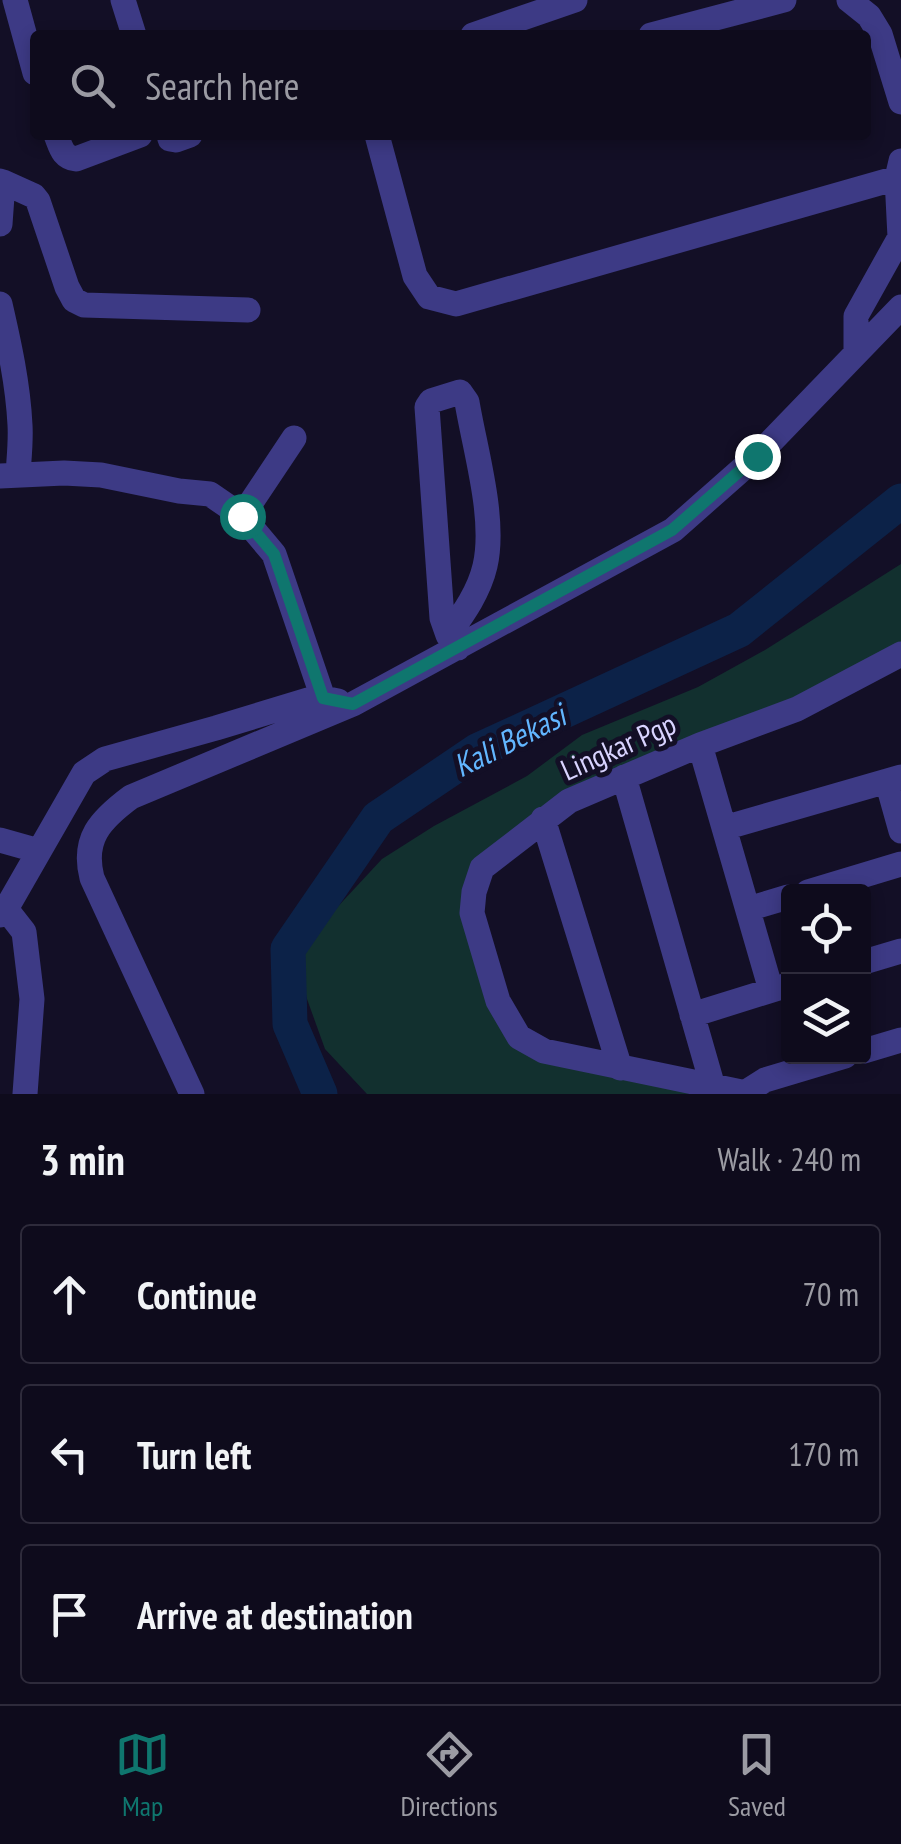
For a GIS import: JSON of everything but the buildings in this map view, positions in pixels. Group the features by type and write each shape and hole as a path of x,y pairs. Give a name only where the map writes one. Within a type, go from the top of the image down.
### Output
{"street":[{"path":"15,0 30,55"},
{"path":"123,0 132,30"},
{"path":"487,30 575,0"},
{"path":"671,30 784,0"},
{"path":"849,0 869,16 880,34 901,102"},
{"path":"58,140 68,158 76,159 127,140"},
{"path":"379,140 415,276 429,297 456,304 899,170 900,237 856,316 856,353"},
{"path":"0,224 1,182 34,196 67,287 74,300 84,305 248,310"},
{"path":"0,304 9,340 20,428 9,475 101,475 210,494 242,516 274,554 323,698"},
{"path":"192,1094 92,878 87,861 89,846 108,814 131,798 353,704 453,642 672,530 757,456 901,308"},
{"path":"460,392 466,402 486,509 488,545 484,568 453,642 442,618 428,407 431,401 460,392"},
{"path":"242,516 294,438"},
{"name":"Lingkar Pgp","path":"748,1093 544,1051 519,1037 498,1001 472,913 482,868 569,801 797,709 901,654"},
{"path":"25,1094 32,999 24,932 3,912 84,774 105,759 308,700 323,698 353,704"},
{"path":"692,1015 780,988 748,909 700,745"},
{"path":"624,777 713,1087"},
{"path":"724,828 894,779 901,830"},
{"path":"544,819 620,1068"},
{"path":"0,840 40,851"},
{"path":"835,884 901,864"},
{"path":"748,909 781,899"},
{"path":"871,960 901,951"},
{"path":"871,1049 901,1040"},
{"path":"748,1093 765,1080 818,1064"}],"green space":[{"path":"901,564 901,654 543,819 474,892 519,1037 751,1094 367,1094 325,1049 299,966 317,929 382,859 527,776 582,735 698,687 765,650"}],"waterway":[{"name":"Kali Bekasi","path":"320,1094 290,1024 288,949 378,818 477,751 739,630 901,501"}],"route":[{"path":"242,516 274,554 323,698 353,704 672,530 757,456"}]}
